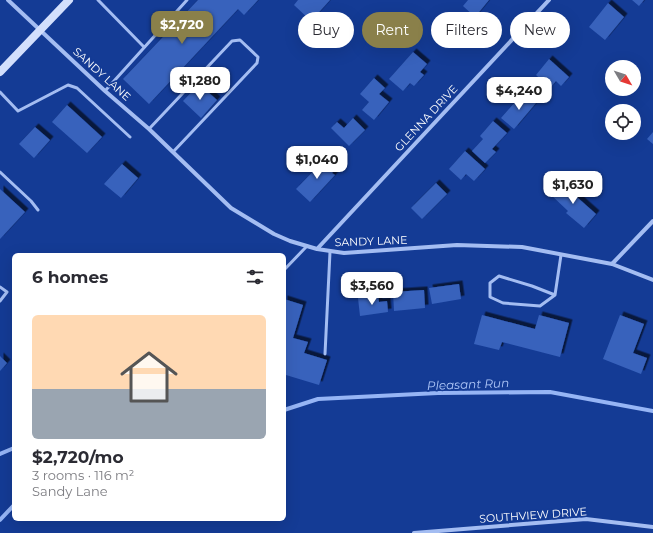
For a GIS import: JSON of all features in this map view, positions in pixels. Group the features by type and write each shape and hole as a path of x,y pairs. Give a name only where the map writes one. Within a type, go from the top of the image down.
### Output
{"street":[{"name":"SANDY LANE","path":"8,0 149,129 231,208 274,234 290,241 330,252 344,253 457,245 522,248 612,264 653,280"},
{"path":"0,72 69,0"},
{"name":"GLENNA DRIVE","path":"317,249 549,0"},
{"path":"612,264 653,222"},
{"name":"SOUTHVIEW DRIVE","path":"414,533 586,519 653,527"}],"lane":[{"path":"98,0 144,48"},
{"path":"105,90 187,0"},
{"path":"149,129 232,41 240,40 258,57 256,63 173,152"},
{"path":"0,92 18,111 68,85 77,88 130,137"},
{"path":"0,172 31,201 38,210"},
{"path":"286,268 307,246"},
{"path":"325,354 330,252"},
{"path":"555,295 499,276 490,283 490,297 503,303 540,306 555,295 561,255"},
{"path":"0,286 7,292 0,301"}],"building":[{"path":"198,0 258,0 244,15 238,9 149,104 123,79"},
{"path":"298,0 330,0 319,12 301,12 294,5"},
{"path":"468,0 489,0 479,12 470,12 463,6"},
{"path":"632,0 644,0 639,6"},
{"path":"608,3 624,17 605,40 589,27"},
{"path":"413,52 427,64 420,72 424,75 414,86 410,83 403,91 389,79"},
{"path":"549,59 569,77 561,86 556,81 550,88 536,75"},
{"path":"374,78 385,88 379,94 389,102 374,120 362,110 369,102 360,94"},
{"path":"199,84 217,100 201,118 183,101"},
{"path":"524,92 536,103 514,129 501,118"},
{"path":"67,105 102,137 87,153 52,122"},
{"path":"353,118 365,130 349,146 331,128 337,122 344,128"},
{"path":"493,121 507,133 492,149 496,152 485,163 472,151 483,139 480,136"},
{"path":"35,127 50,140 34,158 19,144"},
{"path":"653,132 653,144 647,139"},
{"path":"465,151 485,169 474,181 466,174 461,180 449,169"},
{"path":"327,157 337,167 332,173 335,175 310,202 296,189"},
{"path":"122,164 138,178 121,198 104,184"},
{"path":"560,182 596,214 584,228 566,213 568,211 550,194"},
{"path":"436,183 447,194 422,219 411,208"},
{"path":"0,189 25,212 0,239"},
{"path":"459,284 461,299 432,304 429,288"},
{"path":"424,290 425,308 394,311 393,292"},
{"path":"378,296 379,302 387,301 388,312 360,316 358,298"},
{"path":"286,300 303,305 293,338 308,342 304,353 327,360 319,385 286,375"},
{"path":"482,315 535,329 539,315 569,323 560,357 502,342 499,350 474,344"},
{"path":"620,315 644,324 633,353 647,358 641,374 603,359"},
{"path":"0,356 7,363 0,371"}],"waterway":[{"name":"Pleasant Run","path":"286,409 318,399 438,393 550,392 653,411"},
{"name":"Pleasant Run","path":"0,454 12,449"},
{"path":"0,520 12,507"}]}
